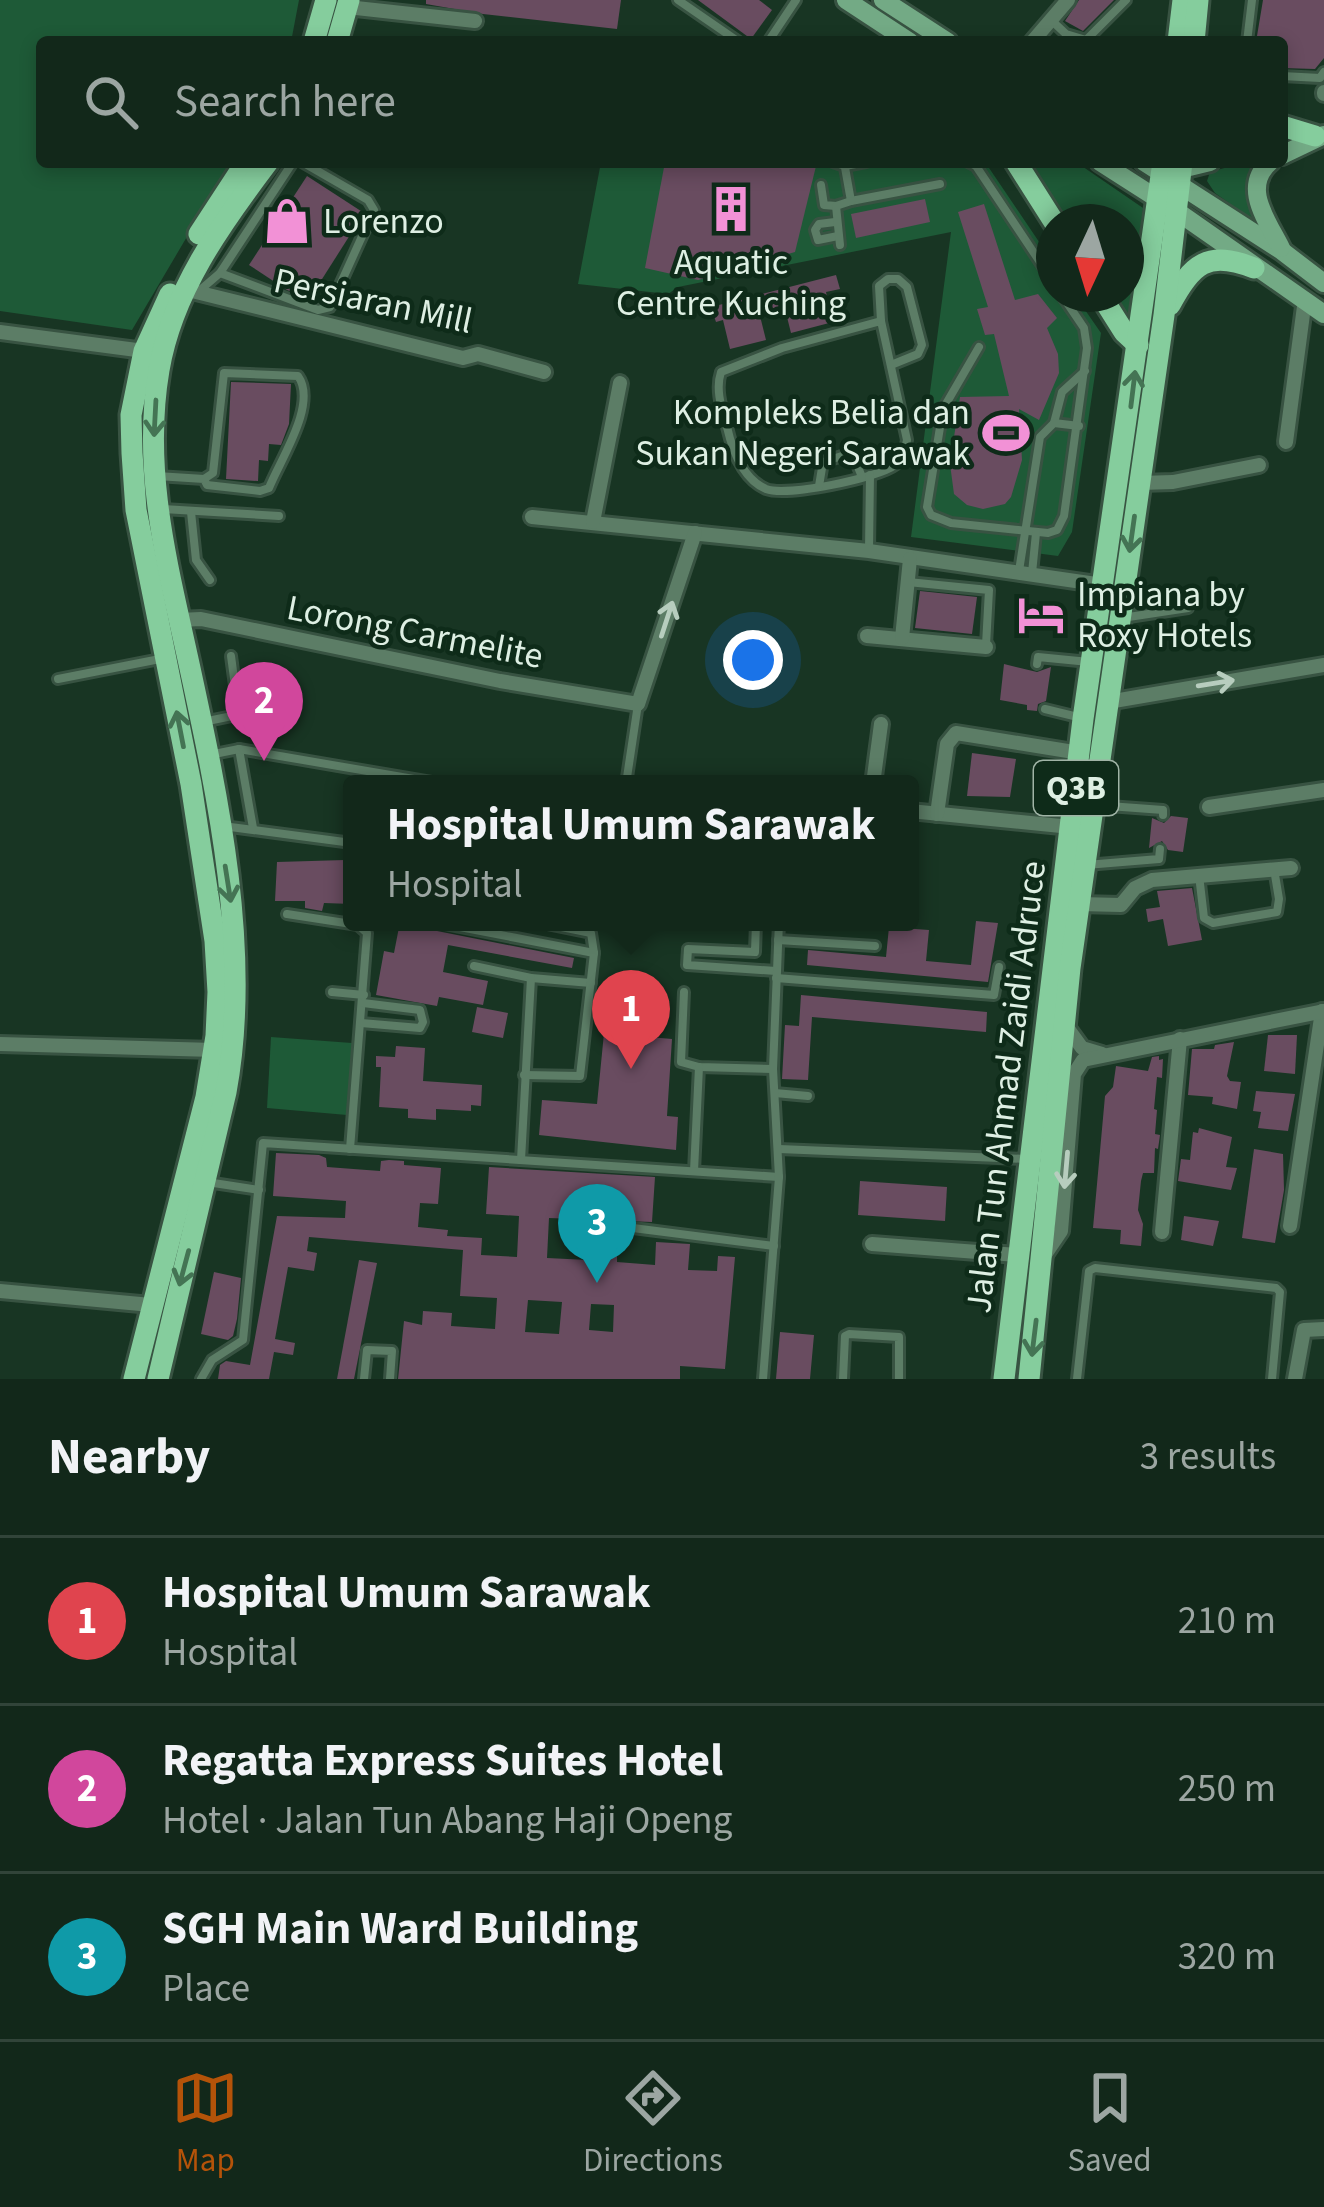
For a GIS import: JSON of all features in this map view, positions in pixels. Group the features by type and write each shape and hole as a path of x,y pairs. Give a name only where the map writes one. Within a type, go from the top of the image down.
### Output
{"main road":[{"path":"846,0 901,36"},
{"path":"318,36 341,2"},
{"path":"338,36 341,2"},
{"path":"896,4 940,36"},
{"path":"1168,36 1190,7"},
{"path":"1180,36 1190,7"},
{"path":"1190,7 1202,36"},
{"path":"1288,128 1321,136"},
{"path":"1288,144 1321,136"},
{"path":"1288,152 1321,136"},
{"path":"134,1379 206,1097 218,992 191,784 134,491 131,416 144,351 196,238 242,168"},
{"path":"158,1379 234,1050 236,986 235,932 202,722 155,508 159,367 176,314 193,291 210,243 264,168"},
{"path":"1020,168 1043,204"},
{"path":"1110,168 1324,314"},
{"path":"1168,168 1324,283"},
{"name":"Jalan Tun Ahmad Zaidi Adruce","path":"1029,1379 1078,904 1164,315 1168,168"},
{"path":"1264,168 1255,190 1282,251"},
{"name":"Jalan Tun Ahmad Zaidi Adruce","path":"1004,1379 1091,662 1138,345 1167,204"},
{"path":"1164,315 1184,280 1204,262 1232,260 1254,268"},
{"path":"1111,312 1138,345"},
{"path":"149,1379 164,1346"}],"street":[{"path":"1037,36 1068,0"},
{"path":"341,2 475,20"},
{"name":"Persiaran Mill","path":"193,291 464,358 478,354 544,372"},
{"path":"1286,442 1305,299"},
{"path":"0,332 144,351"},
{"path":"593,522 620,383"},
{"path":"1139,483 1173,482 1259,465"},
{"path":"532,517 868,551 1103,585"},
{"path":"638,704 695,533"},
{"path":"902,638 910,559"},
{"name":"Lorong Carmelite","path":"179,620 201,620 638,704"},
{"path":"867,636 986,647"},
{"path":"1108,702 1324,665"},
{"path":"874,775 881,724"},
{"path":"937,814 947,744 956,733 1080,753"},
{"path":"1208,807 1324,790"},
{"path":"919,812 1071,827"},
{"path":"1078,904 1121,905 1142,884 1198,873 1282,869"},
{"path":"1041,1261 1061,1231 1074,1074 1083,1060 1323,1011 1290,1226"},
{"path":"1064,1023 1082,1048 1108,1054"},
{"path":"1162,1232 1180,1039"},
{"path":"0,1044 214,1050"},
{"path":"1062,1052 1074,1074"},
{"path":"872,1244 1017,1255"},
{"path":"0,1291 151,1305"},
{"path":"1294,1379 1304,1330 1324,1329"}],"lane":[{"path":"678,0 730,36"},
{"path":"1090,36 1126,0"},
{"path":"1248,36 1252,0"},
{"path":"771,36 790,2"},
{"path":"1051,20 1073,36"},
{"path":"1288,77 1323,86"},
{"path":"193,291 220,273 289,168"},
{"path":"220,273 318,310 330,307 374,210 368,200 312,168"},
{"path":"846,168 851,202"},
{"path":"977,168 1036,256"},
{"path":"821,184 824,205 836,206 940,184"},
{"path":"835,222 818,224 818,241 839,241 836,206"},
{"path":"881,321 729,365 718,376 732,446 752,477 775,491 866,476 898,462 906,447 881,321 879,286 898,279 907,286 922,345 918,354 892,365"},
{"path":"979,347 943,409 927,507 940,520 1024,532 1057,530 1062,523 1085,371 1087,339 1071,312"},
{"path":"1026,574 1024,532 1040,437 1054,423 1062,392 1085,371"},
{"path":"153,476 204,478 213,473 224,374 298,376 304,391 295,440 269,488 207,484 204,478"},
{"path":"1054,423 1079,426"},
{"path":"820,486 823,462 848,454 854,457 866,476 868,551"},
{"path":"155,508 279,516"},
{"path":"191,512 196,560 211,580"},
{"path":"1026,574 1036,533"},
{"path":"986,647 992,570"},
{"path":"908,582 989,590"},
{"path":"1120,618 1188,608"},
{"path":"231,656 238,710"},
{"path":"1037,664 1038,657 1091,662"},
{"path":"58,679 166,658"},
{"path":"202,722 232,716 247,702 286,697"},
{"path":"627,775 638,704"},
{"path":"1045,709 1084,719"},
{"path":"239,749 253,828"},
{"path":"207,755 239,749 390,775"},
{"path":"1093,805 1163,810 1163,815"},
{"path":"218,826 343,843"},
{"path":"1084,865 1159,859 1160,849"},
{"path":"1198,873 1204,919 1213,923 1277,912 1282,869"},
{"path":"287,914 343,923"},
{"path":"350,1148 365,931"},
{"path":"480,931 594,953"},
{"path":"524,1075 580,1076 594,953 591,933 581,931"},
{"path":"755,952 756,931"},
{"path":"763,1379 779,1177 773,1069 778,931"},
{"path":"778,940 875,946"},
{"path":"777,952 688,950 687,964 994,995 999,967"},
{"path":"474,966 531,978 591,983"},
{"path":"520,1160 531,978"},
{"path":"332,992 420,1010 424,1015 420,1028 361,1023"},
{"path":"684,992 679,1058 685,1065 773,1069"},
{"path":"694,1171 698,1067"},
{"path":"775,1093 808,1096"},
{"path":"202,1379 212,1360 243,1340 262,1143 779,1177"},
{"path":"779,1149 1028,1159"},
{"path":"206,1182 259,1190"},
{"path":"633,1228 774,1246"},
{"path":"1077,1379 1089,1271 1095,1268 1276,1288 1280,1292 1272,1379"},
{"path":"843,1379 845,1336 849,1334 899,1337 899,1379"},
{"path":"364,1379 367,1349 392,1351 390,1379"}],"green space":[{"path":"0,0 299,0 292,36 36,36 36,168 227,168 132,330 0,311"},
{"name":"Kompleks Belia dan Sukan Negeri Sarawak","path":"600,168 989,168 1036,237 1036,312 1086,312 1101,333 1072,532 1058,556 911,537 951,232 678,287 668,294 578,284"},
{"path":"1031,168 1085,168 1137,204 1054,204"},
{"path":"1259,168 1249,193 1260,225 1215,193 1207,181 1210,172"},
{"path":"271,1037 352,1043 347,1115 267,1108"}],"building":[{"path":"426,0 621,0 617,29 483,14 426,4"},
{"path":"698,0 759,0 772,10 753,36"},
{"path":"1079,0 1114,0 1083,31 1065,21"},
{"path":"1263,0 1324,0 1324,58 1315,69 1288,68 1288,36 1257,36"},
{"name":"Aquatic Centre Kuching","path":"664,168 816,168 795,252 698,280 645,268"},
{"path":"307,176 364,213 310,298 287,290 249,265"},
{"path":"925,199 930,222 856,238 851,214"},
{"path":"984,204 1015,300 1036,295 1036,312 1052,312 1057,318 1047,328 1058,354 1059,373 1039,420 1019,409 1022,460 1011,497 1005,504 983,509 967,505 954,494 950,464 960,397 1009,396 994,334 985,335 977,309 988,307 958,212"},
{"path":"836,275 840,289 826,292 833,322 791,333 784,305 759,312 766,340 730,349 723,320 716,322 711,307"},
{"path":"231,382 291,384 289,424 281,445 269,444 268,461 259,460 258,481 226,479"},
{"path":"920,591 977,597 972,634 915,628"},
{"path":"1004,664 1037,672 1051,667 1046,701 1038,704 1037,711 1000,700"},
{"path":"972,753 1016,759 1010,797 967,796"},
{"path":"1171,816 1188,818 1183,852 1168,850 1162,841 1149,848 1152,818 1164,823"},
{"path":"343,860 343,904 324,903 322,911 305,908 305,901 275,901 277,862"},
{"path":"1192,888 1202,940 1168,946 1163,919 1148,922 1146,909 1160,907 1157,891"},
{"path":"976,921 998,923 988,982 807,965 808,950 886,957 889,931 919,929 929,930 926,961 971,965"},
{"path":"398,931 437,931 574,958 572,968 448,945 443,972 488,981 483,1005 439,997 437,1006 376,995 384,951 394,953"},
{"path":"801,995 987,1012 986,1032 812,1017 808,1080 782,1079 785,1025 799,1026"},
{"path":"477,1007 508,1013 503,1038 472,1032"},
{"path":"604,1033 672,1039 667,1116 678,1117 676,1150 539,1135 542,1100 597,1104"},
{"path":"1268,1035 1297,1035 1295,1074 1264,1071"},
{"path":"1234,1042 1227,1076 1241,1082 1237,1109 1212,1104 1213,1097 1188,1095 1192,1049 1214,1049"},
{"path":"396,1046 425,1048 423,1081 482,1085 481,1106 471,1105 471,1111 436,1109 436,1120 408,1118 408,1109 379,1107 381,1067 376,1067 376,1056 395,1057"},
{"path":"1159,1056 1162,1078 1157,1077 1154,1109 1155,1134 1160,1135 1154,1173 1143,1173 1141,1181 1141,1246 1120,1244 1121,1230 1093,1228 1105,1096 1113,1087 1116,1066 1148,1071 1152,1057"},
{"path":"1256,1091 1295,1094 1288,1131 1258,1128 1261,1112 1253,1111"},
{"path":"1199,1128 1232,1137 1226,1167 1237,1168 1231,1190 1178,1181 1181,1159 1190,1160 1193,1132 1198,1133"},
{"path":"1254,1149 1283,1154 1284,1190 1275,1243 1242,1238"},
{"path":"276,1153 319,1155 326,1158 327,1167 380,1171 381,1161 389,1160 441,1168 438,1204 420,1203 418,1227 448,1230 447,1236 482,1238 481,1255 517,1257 519,1216 486,1214 489,1167 655,1177 652,1222 549,1218 547,1258 588,1260 589,1245 617,1247 617,1262 655,1265 656,1242 690,1244 688,1270 717,1271 718,1256 735,1257 725,1369 680,1366 680,1379 398,1379 404,1321 422,1325 423,1311 452,1313 451,1326 495,1329 497,1298 460,1296 463,1250 309,1237 307,1251 317,1253 314,1271 288,1267 275,1339 295,1343 293,1355 274,1352 269,1379 218,1379 220,1365 226,1361 250,1365 277,1216 345,1218 346,1201 273,1196","holes":["528,1300 562,1302 559,1334 525,1332","591,1304 614,1305 613,1332 589,1330"]},
{"path":"860,1181 947,1187 945,1221 858,1215"},
{"path":"1184,1216 1219,1221 1213,1246 1181,1240"},
{"path":"359,1260 377,1263 354,1379 337,1379"},
{"path":"214,1272 241,1278 237,1319 228,1340 201,1334"},
{"path":"780,1332 814,1335 810,1379 776,1379"}],"place":[{"name":"Aquatic Centre Kuching","path":"731,209"},
{"name":"Lorenzo","path":"287,221"},
{"name":"Kompleks Belia dan Sukan Negeri Sarawak","path":"1006,433"},
{"name":"Impiana by Roxy Hotels","path":"1041,615"},
{"name":"Regatta Express Suites Hotel","path":"264,761"},
{"name":"Hospital Umum Sarawak","path":"631,1069"},
{"name":"SGH Main Ward Building","path":"597,1283"}]}
